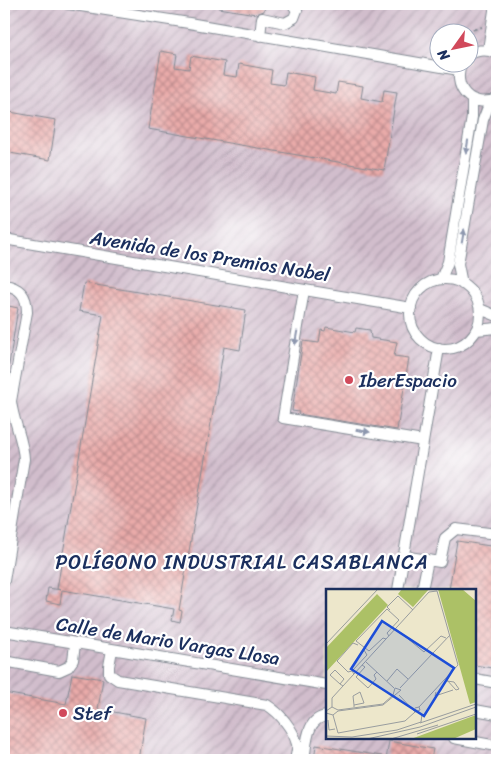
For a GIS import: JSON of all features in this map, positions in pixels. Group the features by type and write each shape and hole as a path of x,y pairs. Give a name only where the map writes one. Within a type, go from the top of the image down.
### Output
{"street":[{"path":"68,4 124,8 260,36 428,61"},
{"path":"260,36 262,18 285,23 294,18 297,10 292,4"},
{"path":"478,50 492,52 495,4"},
{"path":"460,72 461,88 472,99 482,102 494,100"},
{"path":"441,279 448,262 472,117 472,99"},
{"path":"462,284 458,264 483,120 494,100"},
{"name":"Avenida de los Premios Nobel","path":"4,239 411,308"},
{"path":"441,279 462,284 472,292 480,309 476,330 469,340 461,345 451,348 439,348 430,345 420,338 413,328 410,319 414,298 420,290 430,283 441,279"},
{"path":"4,285 14,286 19,290 27,303 11,401 24,448 24,459 4,581"},
{"path":"304,290 283,418 423,441"},
{"path":"480,309 497,316"},
{"path":"476,330 497,328"},
{"path":"398,589 439,348"},
{"path":"403,556 440,562 445,538 456,529 497,534"},
{"path":"422,589 428,560"},
{"name":"Calle de Mario Vargas Llosa","path":"4,631 326,685"},
{"path":"4,661 59,670 68,667 73,660 75,644"},
{"path":"112,650 108,666 109,674 118,680 267,704 276,710 294,736 297,746 295,760"},
{"path":"476,679 497,683"},
{"path":"476,710 497,714"},
{"path":"304,760 309,731 313,721 319,717 326,716"},
{"path":"459,739 497,746"}],"path":[{"path":"478,28 485,26 494,18"}],"shaded area":[{"path":"4,4 497,4 497,760 4,760"}],"building":[{"path":"219,4 265,4 264,11 256,14 218,8"},
{"path":"161,51 177,54 175,67 189,69 191,56 225,62 223,75 237,77 239,64 272,70 270,83 284,85 286,72 315,77 313,90 336,94 338,82 363,86 361,98 382,102 384,90 397,92 384,170 148,129"},
{"path":"4,111 56,120 50,160 4,152"},
{"path":"84,283 246,310 240,350 224,347 179,610 182,611 180,622 172,620 174,609 62,590 60,604 46,601 48,588 61,590 57,589 103,315 79,311"},
{"path":"4,305 18,308 8,371 4,370"},
{"name":"IberEspacio","path":"326,327 355,332 356,328 370,330 371,338 397,342 394,356 409,358 397,430 298,414 299,412 292,411 303,341 319,343 321,330 325,331"},
{"path":"457,541 497,547 497,669 476,665 476,589 449,589"},
{"name":"Stef","path":"72,674 103,679 98,709 146,718 139,760 4,760 4,693 66,704"},
{"path":"389,741 433,749 431,760 386,760"},
{"path":"316,745 382,756 382,760 314,760"}],"place":[{"name":"IberEspacio","path":"349,380"},
{"name":"Stef","path":"63,713"}],"district":[{"name":"POLÍGONO INDUSTRIAL CASABLANCA","path":"242,562"}]}
